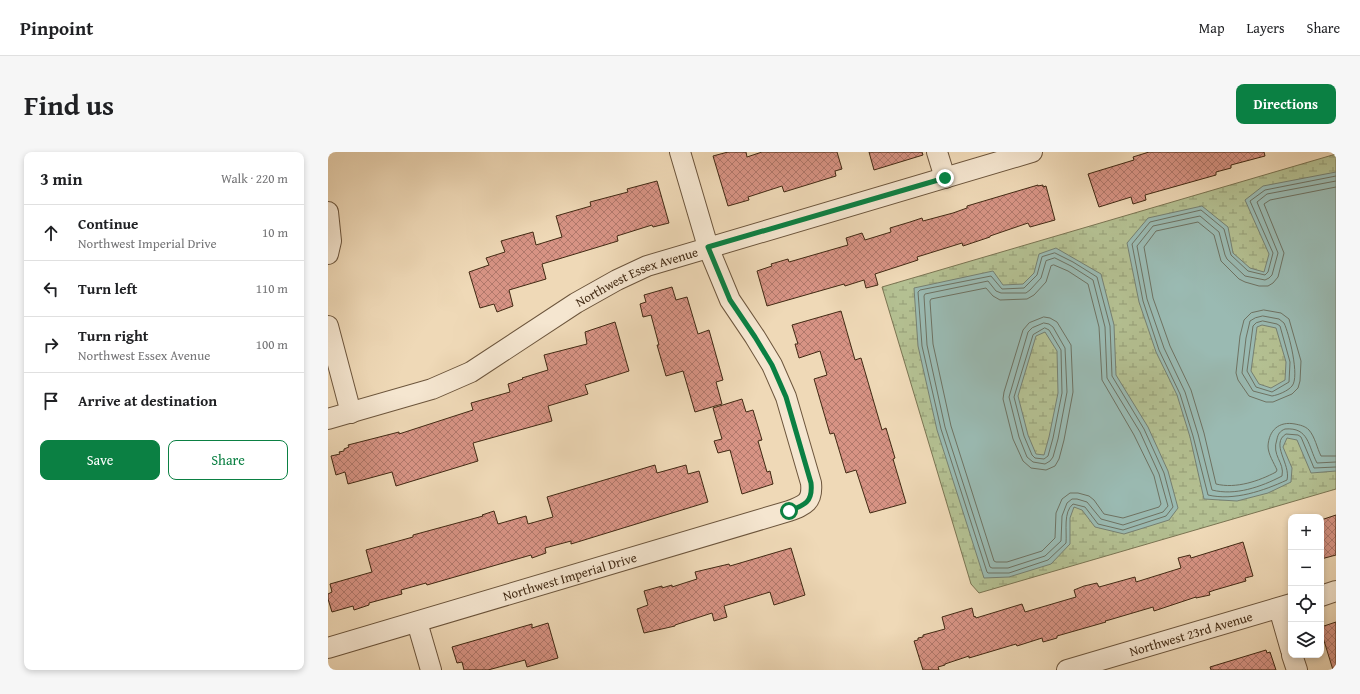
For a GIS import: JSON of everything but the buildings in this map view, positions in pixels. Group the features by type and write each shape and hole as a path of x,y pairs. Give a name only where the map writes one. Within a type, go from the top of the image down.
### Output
{"street":[{"path":"680,152 708,247"},
{"path":"937,152 945,178"},
{"name":"Northwest Essex Avenue","path":"328,420 432,389 464,374 576,303 617,280 647,266 1032,152"},
{"path":"328,212 331,241 328,254"},
{"name":"Northwest Imperial Drive","path":"328,648 789,511 801,506 809,500 812,491 811,483 786,397 772,365 730,300 708,247"},
{"path":"328,326 351,413"},
{"path":"1324,595 1336,591"},
{"path":"1285,606 1288,628"},
{"name":"Northwest 23rd Avenue","path":"1068,670 1285,606"},
{"path":"417,622 431,670"},
{"path":"1293,658 1297,670"}],"green space":[{"path":"1336,154 1336,489 979,593 971,584 882,287"}],"water":[{"path":"1336,172 1336,471 1311,473 1297,440 1287,438 1283,447 1292,468 1291,482 1268,493 1237,501 1204,499 1190,437 1177,395 1156,352 1139,302 1127,243 1148,218 1202,206 1228,227 1233,253 1250,268 1264,272 1269,254 1245,200 1263,186","holes":["1262,325 1276,328 1286,362 1285,380 1271,388 1259,384 1251,371 1257,327"]},
{"path":"1056,248 1101,274 1114,325 1116,375 1148,427 1168,471 1178,508 1169,520 1124,534 1095,527 1082,510 1074,507 1070,518 1070,544 1051,564 1009,577 984,578 937,430 918,346 914,288 993,271 1003,285 1023,284 1034,273 1039,254","holes":["1045,332 1057,351 1058,393 1044,455 1036,454 1028,435 1018,396 1036,336"]}],"route":[{"path":"789,511 801,506 809,500 812,491 786,397 772,365 730,300 708,247 945,178"}]}
